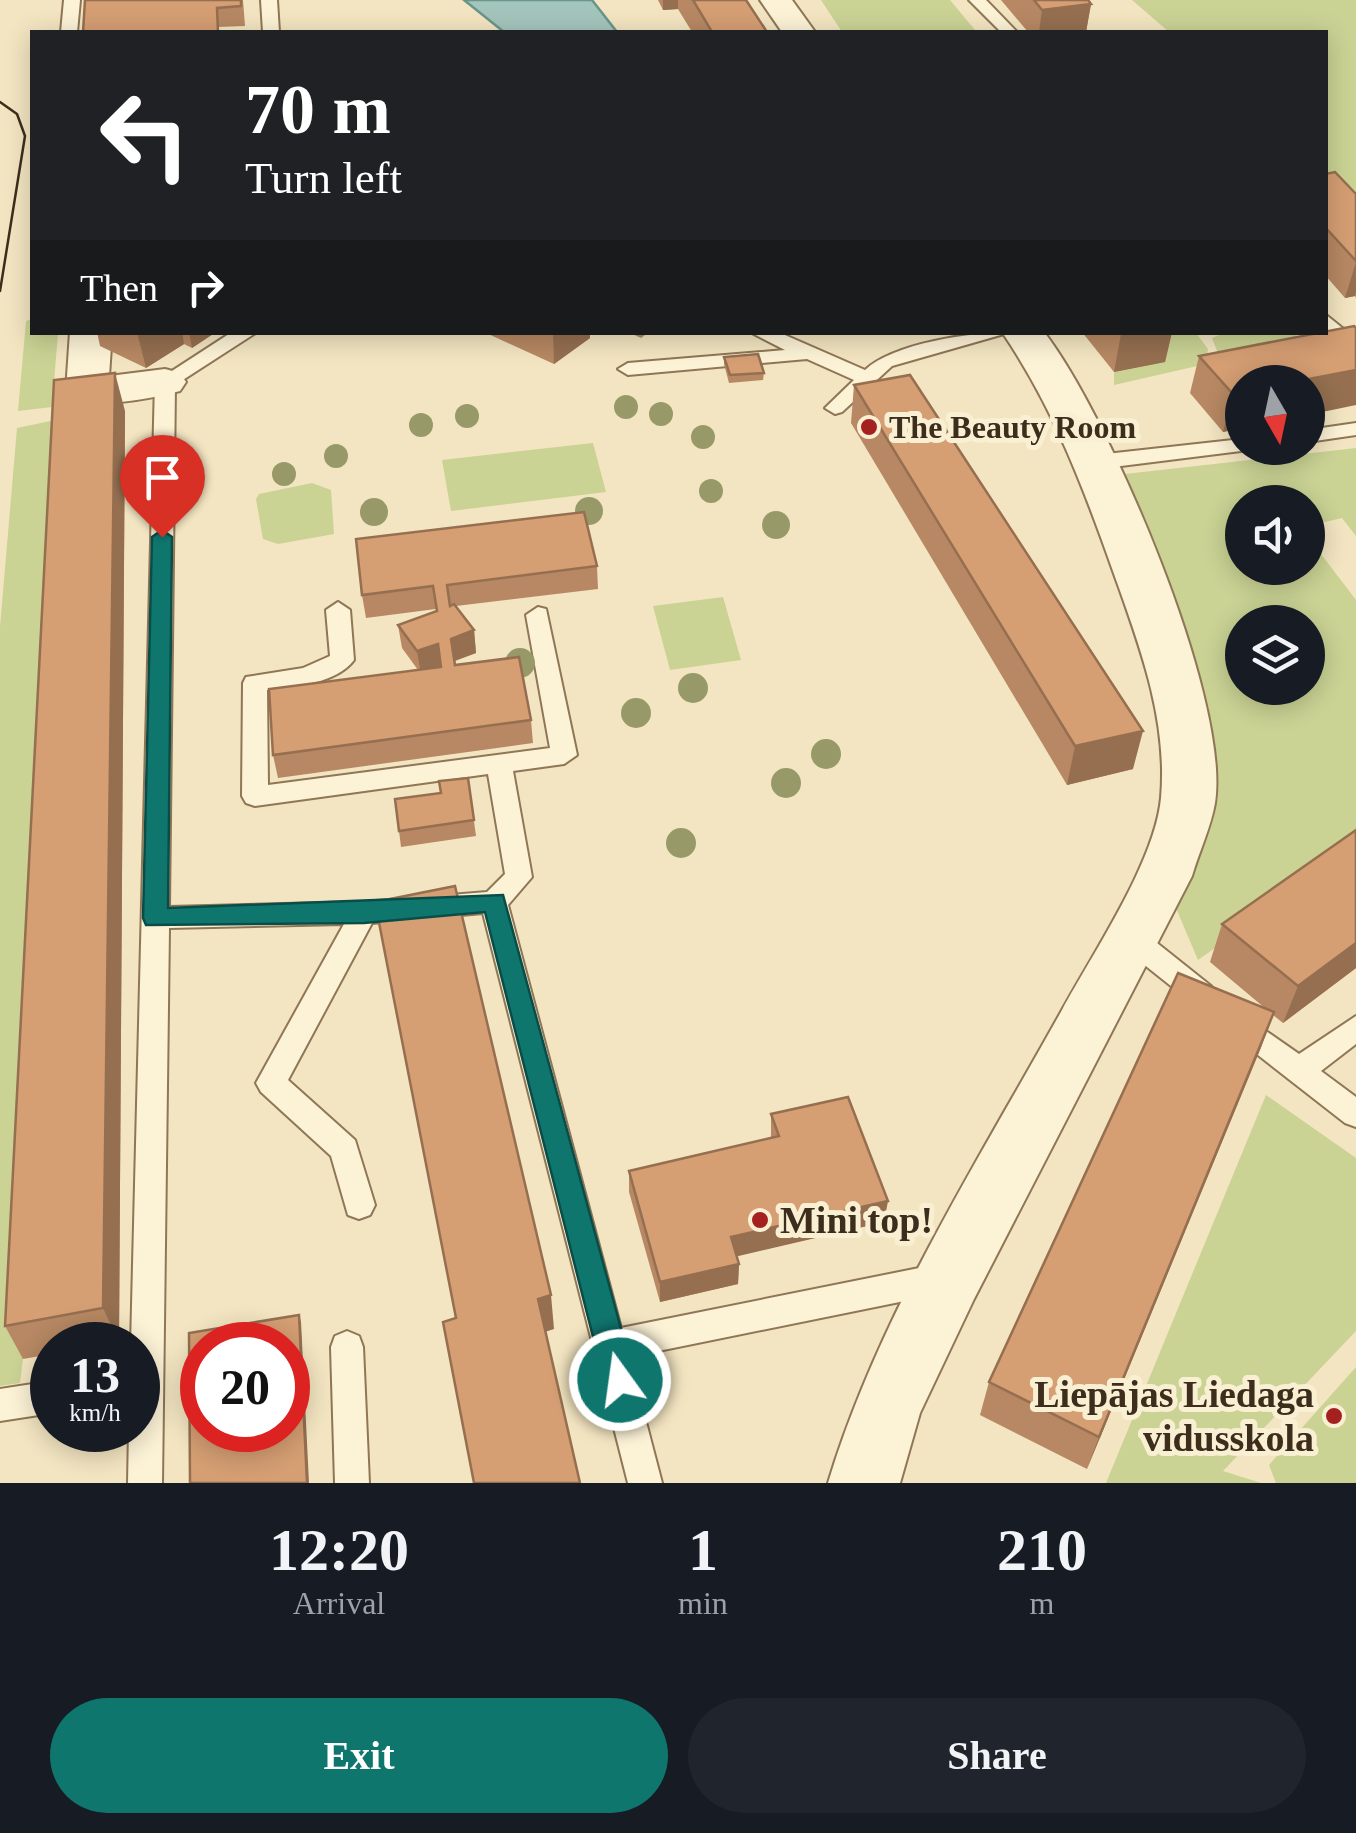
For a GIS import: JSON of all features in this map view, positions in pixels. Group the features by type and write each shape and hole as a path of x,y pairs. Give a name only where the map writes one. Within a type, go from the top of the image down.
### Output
{"street":[{"path":"776,0 797,30"},
{"path":"91,335 87,391 165,382"},
{"path":"864,1483 886,1408 950,1277 1132,939 1180,833 1188,801 1185,718 1098,462 1051,370 1024,335"}],"lane":[{"path":"68,30 72,0"},
{"path":"269,0 271,30"},
{"path":"977,0 1007,30"},
{"path":"1328,323 1356,350"},
{"path":"144,1322 165,382 243,335"},
{"path":"766,335 868,378"},
{"path":"835,408 886,362 990,335"},
{"path":"628,369 805,354"},
{"path":"1325,433 1356,428"},
{"path":"1098,462 1225,447"},
{"path":"338,610 342,660 307,676 254,683 256,796 564,756 538,615"},
{"path":"155,918 364,913 494,902 519,877 500,766"},
{"path":"494,902 645,1483"},
{"path":"359,1205 344,1149 270,1083 364,913"},
{"path":"1132,939 1356,1114"},
{"path":"1299,1072 1356,1028"},
{"path":"611,1345 950,1277"},
{"path":"347,1346 352,1483"},
{"path":"0,1405 30,1400"},
{"path":"144,1452 145,1483"}],"green space":[{"path":"821,0 950,0 975,30 841,30"},
{"path":"1132,0 1356,0 1356,198 1328,173 1328,30 1167,30"},
{"path":"30,320 30,335 58,335 52,407 18,411 26,321"},
{"path":"1142,335 1198,335 1208,349 1206,364 1114,385 1114,372 1164,362"},
{"path":"1296,335 1309,348 1219,356 1212,338"},
{"path":"65,418 23,1359 20,1383 0,1386 0,627 17,428"},
{"path":"593,443 606,492 451,511 442,460"},
{"path":"1356,448 1356,536 1342,518 1325,522 1325,485 1225,485 1225,585 1325,585 1325,559 1356,600 1356,849 1198,960 1170,894 1207,817 1208,715 1125,474 1225,463 1325,465 1325,451"},
{"path":"312,483 331,490 334,534 278,544 263,539 256,499 259,494"},
{"path":"723,597 741,660 670,670 653,606"},
{"path":"1266,1095 1356,1158 1356,1331 1223,1471 1261,1483 1106,1483"},
{"name":"Liepājas Liedaga vidusskola","path":"1356,1367 1356,1483 1276,1483 1269,1465"}],"water":[{"path":"464,0 592,0 615,30 502,30"}],"building":[{"path":"85,0 241,0 241,6 217,8 218,30 83,30"},
{"path":"693,0 746,0 766,30 711,30"},
{"path":"1034,0 1088,0 1091,4 1042,10"},
{"path":"1335,172 1356,194 1356,261 1328,230 1328,173"},
{"path":"1356,328 1356,370 1325,376 1325,365 1225,365 1225,385 1199,356 1308,335 1328,335 1328,331"},
{"path":"758,354 764,373 730,375 724,357"},
{"path":"115,373 103,1308 5,1326 54,380"},
{"path":"910,375 1143,731 1075,746 854,385"},
{"path":"584,512 597,566 447,585 450,606 454,604 474,630 451,639 455,665 519,657 531,720 273,755 269,689 441,667 438,644 417,651 398,625 437,611 433,586 362,595 356,539"},
{"path":"468,778 474,820 399,831 395,799 441,793 439,781"},
{"path":"1356,830 1356,943 1298,986 1222,924"},
{"path":"455,886 551,1295 538,1299 580,1483 474,1483 443,1322 456,1318 375,902"},
{"path":"1178,973 1274,1012 1099,1437 989,1382"},
{"path":"848,1097 888,1201 731,1237 739,1264 660,1282 629,1171 779,1136 771,1114"},
{"path":"299,1315 299,1322 256,1322"},
{"path":"190,1452 306,1452 307,1483 190,1483"}],"tram line":[{"path":"0,102 17,114 25,136 0,291"}],"place":[{"name":"The Beauty Room","path":"869,427"},
{"name":"Mini top!","path":"760,1220"},
{"name":"Liepājas Liedaga vidusskola","path":"1334,1416"}],"route":[{"path":"162,537 155,918 364,913 494,902 620,1380"}]}
